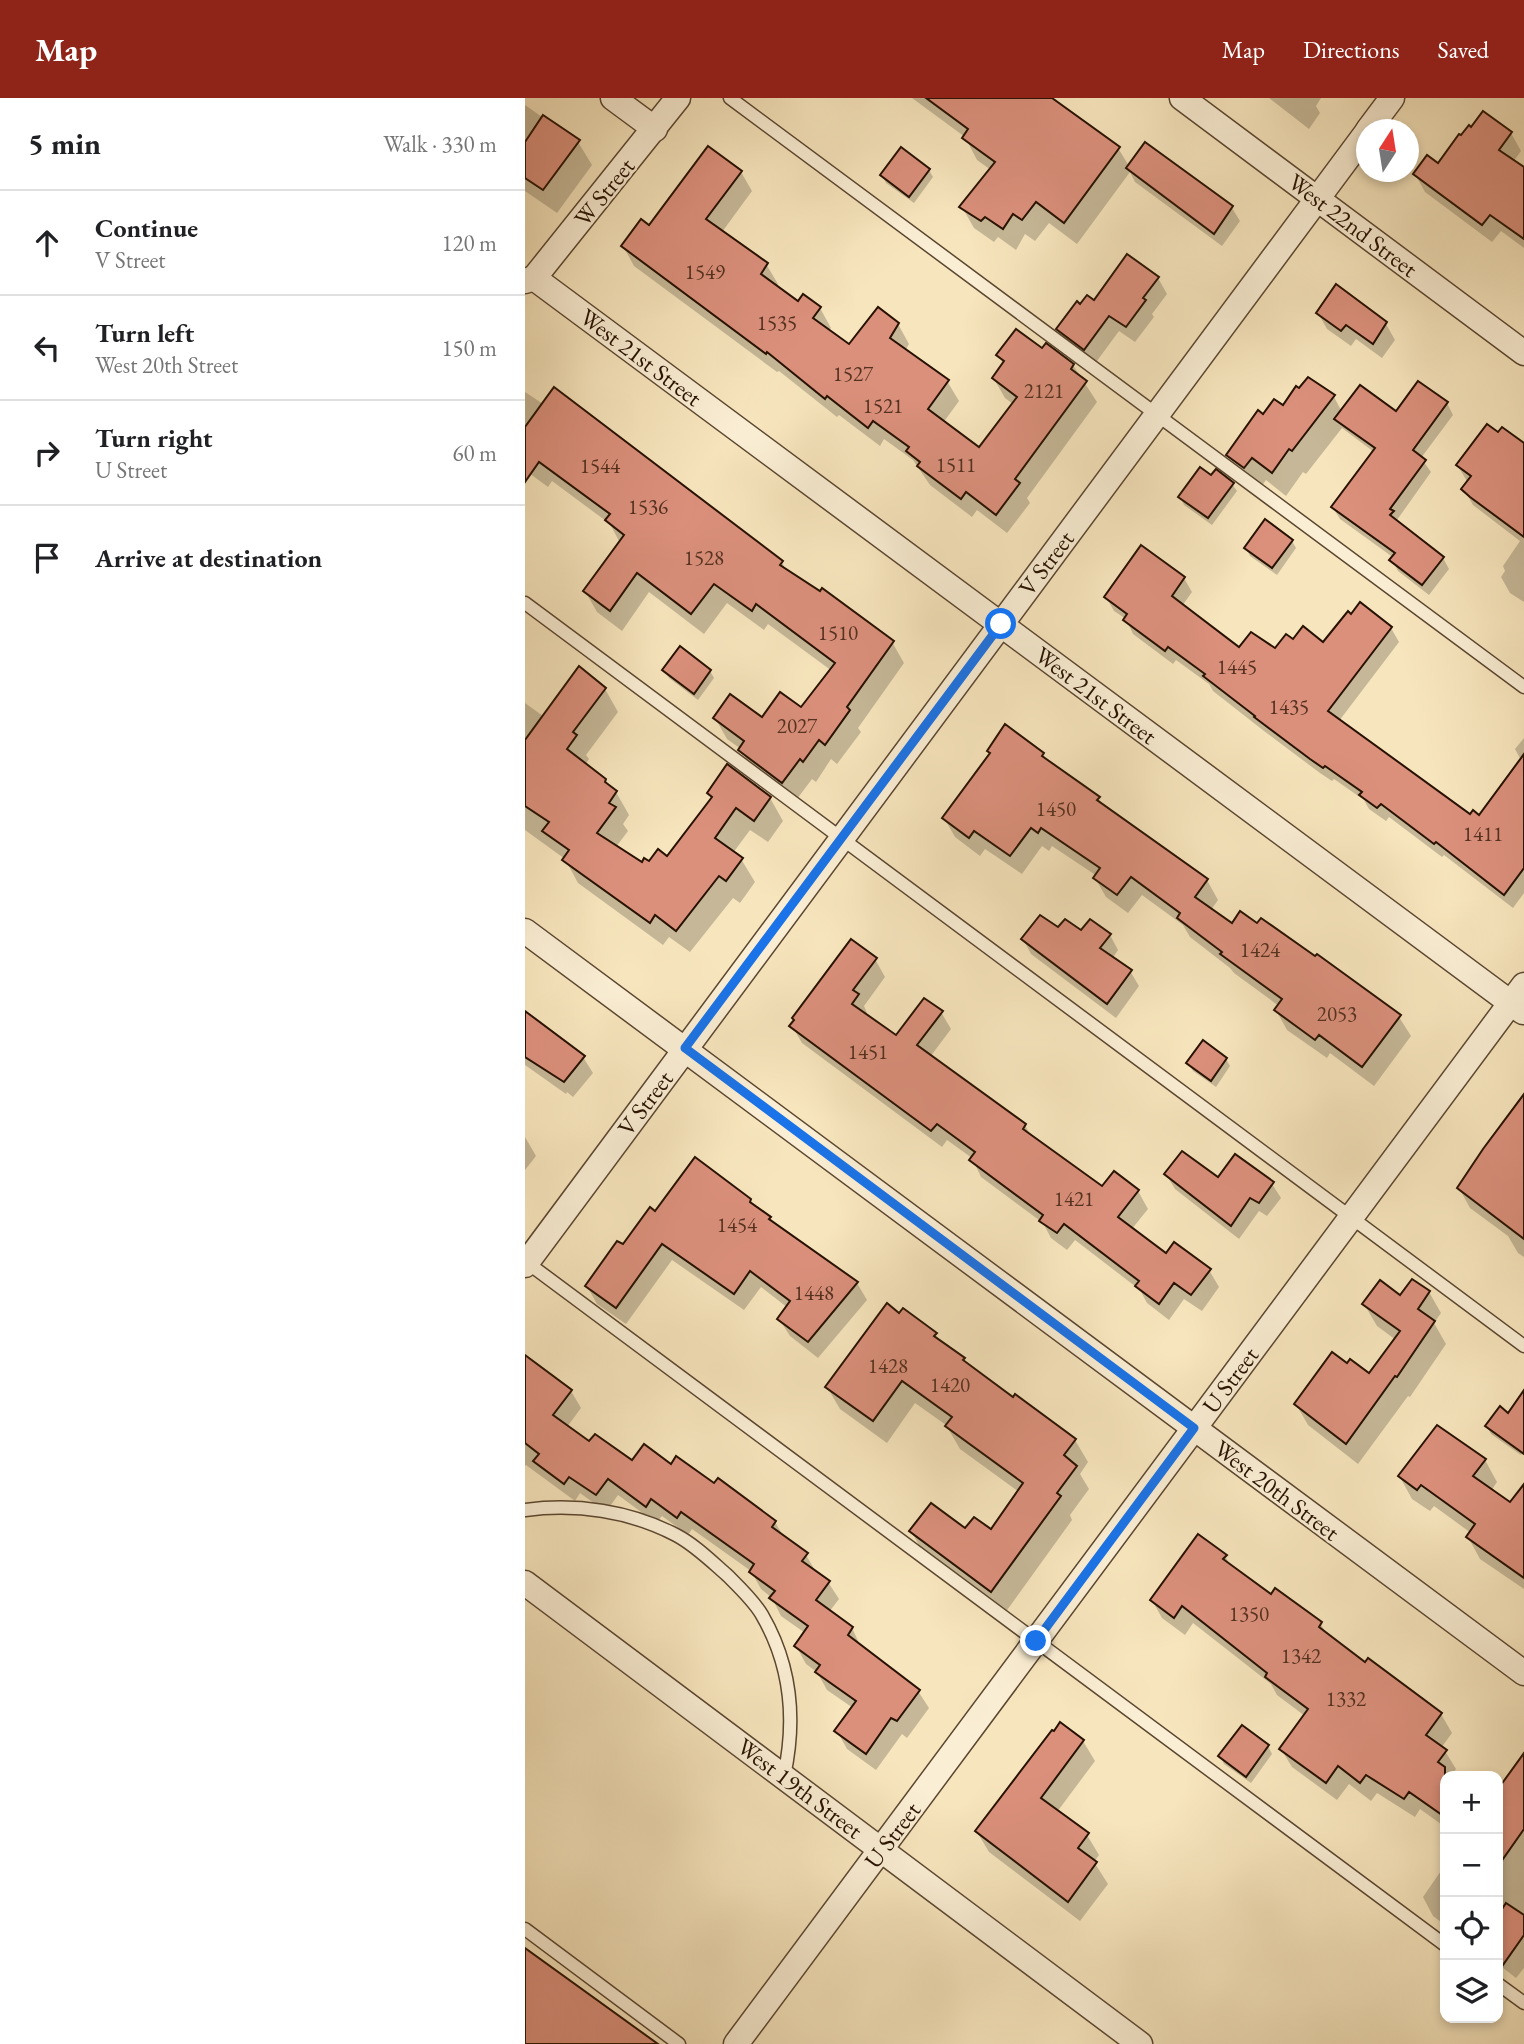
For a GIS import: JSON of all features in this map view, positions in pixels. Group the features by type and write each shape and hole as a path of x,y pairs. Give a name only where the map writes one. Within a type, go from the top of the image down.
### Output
{"street":[{"path":"613,98 655,129"},
{"name":"W Street","path":"529,280 678,98"},
{"name":"West 22nd Street","path":"1182,98 1524,353"},
{"name":"V Street","path":"1376,119 1392,98"},
{"name":"V Street","path":"526,1263 1356,146"},
{"name":"West 21st Street","path":"529,280 1520,1000"},
{"name":"West 20th Street","path":"525,931 1524,1674"},
{"name":"U Street","path":"736,2044 1351,1217 1520,1000"},
{"name":"West 19th Street","path":"525,1583 1140,2044"}],"lane":[{"path":"730,98 1524,687"},
{"path":"525,603 1524,1346"},
{"path":"526,1263 1440,1941"},
{"path":"525,1510 570,1506 642,1521 677,1536 707,1557 736,1584 761,1613 778,1649 785,1676 792,1726 784,1776"},
{"path":"525,1929 679,2044"},
{"path":"1503,1988 1524,2003"}],"building":[{"path":"926,98 1052,98 1120,147 1064,223 1036,202 1022,220 1013,214 1003,229 985,217 981,221 959,207 995,162 962,138 968,129"},
{"path":"1483,111 1512,132 1499,150 1524,167 1524,239 1490,215 1482,225 1419,178 1419,166 1427,155 1438,163 1459,134 1469,125 1471,127"},
{"path":"543,115 580,140 543,190 525,178 525,142"},
{"path":"1145,142 1233,206 1214,234 1126,168"},
{"path":"708,146 742,171 706,219 768,263 761,274 798,301 803,294 821,307 813,318 849,344 878,307 899,323 890,338 949,380 928,409 979,447 1017,397 992,378 1004,361 996,355 1016,329 1042,348 1046,343 1074,364 1071,369 1087,381 1015,479 1020,483 996,515 966,492 961,499 917,466 920,462 906,451 909,447 873,421 868,428 827,396 825,399 767,352 766,354 621,246 641,219 649,225"},
{"path":"901,147 930,169 909,197 880,175"},
{"path":"1127,254 1159,277 1126,327 1109,316 1084,350 1056,329 1077,301 1080,304 1087,295 1094,300"},
{"path":"1336,284 1387,322 1373,344 1346,325 1341,331 1316,313"},
{"path":"1308,377 1335,395 1272,473 1252,458 1244,468 1226,455 1258,410 1263,414 1274,399 1283,405 1296,386 1299,388"},
{"path":"1418,381 1448,402 1413,450 1426,460 1390,509 1394,511 1390,515 1444,557 1422,585 1389,560 1395,553 1331,507 1375,448 1334,419 1360,385 1396,411"},
{"path":"554,387 783,561 780,565 820,591 822,588 894,641 847,707 850,710 825,745 819,740 803,762 800,759 782,783 738,750 744,741 713,718 730,694 762,717 780,692 801,707 835,663 756,604 752,611 714,584 691,614 637,573 610,611 583,591 624,535 605,520 610,514 539,462 525,482 525,427"},
{"path":"1487,424 1498,432 1502,427 1524,443 1524,537 1461,489 1471,476 1456,465"},
{"path":"1200,467 1211,475 1216,469 1234,483 1208,518 1178,497"},
{"path":"1265,519 1293,540 1272,568 1244,548"},
{"path":"1141,545 1185,577 1172,596 1239,647 1251,632 1275,648 1286,634 1293,639 1303,626 1323,642 1348,611 1351,614 1360,602 1392,627 1328,711 1470,814 1473,810 1479,815 1524,754 1524,868 1504,895 1436,842 1434,844 1381,804 1377,808 1359,795 1362,792 1325,766 1323,768 1310,759 1168,647 1165,651 1123,620 1127,614 1104,597"},
{"path":"680,646 711,670 694,694 662,670"},
{"path":"579,666 606,688 573,732 577,735 567,749 606,779 605,782 617,791 609,803 616,807 597,833 642,862 644,858 649,861 658,849 667,856 712,797 707,793 727,764 771,797 754,821 736,808 715,838 743,858 726,881 719,876 676,931 655,915 650,923 562,860 569,850 542,831 549,822 525,806 525,740"},
{"path":"1005,724 1044,753 1042,756 1100,797 1097,800 1208,879 1195,897 1232,923 1240,911 1257,923 1261,918 1315,956 1317,954 1401,1015 1362,1067 1319,1035 1315,1040 1274,1010 1282,999 1220,954 1222,952 1177,918 1180,913 1131,877 1117,895 1093,878 1100,868 1041,828 1038,833 1031,828 1010,856 974,831 969,838 942,818 990,753 987,751"},
{"path":"1040,915 1058,927 1065,919 1081,930 1090,919 1111,934 1100,948 1132,970 1107,1004 1021,939"},
{"path":"851,939 877,958 853,990 859,994 852,1004 896,1035 924,998 943,1011 917,1045 1026,1124 1023,1129 1102,1186 1114,1171 1139,1190 1118,1217 1166,1253 1174,1242 1211,1269 1191,1295 1174,1283 1159,1304 1135,1286 1139,1281 1064,1224 1057,1233 1039,1221 1043,1215 969,1160 975,1152 937,1124 931,1131 789,1026 794,1020 792,1018"},
{"path":"525,1011 585,1056 564,1082 525,1057"},
{"path":"1203,1040 1227,1058 1211,1081 1186,1063"},
{"path":"1524,1094 1524,1239 1457,1188"},
{"path":"1182,1151 1218,1177 1235,1154 1274,1182 1259,1203 1250,1198 1231,1226 1164,1174"},
{"path":"695,1157 751,1199 750,1202 771,1217 769,1219 858,1282 808,1342 777,1319 790,1301 750,1271 734,1294 662,1244 616,1308 585,1286 617,1241 623,1244 650,1207 655,1211"},
{"path":"1412,1279 1430,1291 1418,1309 1435,1321 1346,1444 1294,1404 1332,1352 1347,1363 1350,1359 1369,1373 1400,1331 1362,1304 1380,1280 1400,1295"},
{"path":"887,1303 899,1313 903,1308 937,1333 934,1336 965,1358 963,1360 1076,1439 1064,1455 1077,1466 1057,1493 1061,1496 991,1592 909,1531 931,1503 965,1528 974,1517 991,1529 1023,1483 945,1426 952,1417 902,1381 873,1421 825,1387"},
{"path":"525,1355 572,1390 553,1415 589,1441 595,1434 632,1460 644,1444 671,1464 676,1456 714,1483 718,1478 776,1521 772,1527 808,1553 802,1561 830,1581 816,1600 853,1627 848,1635 920,1690 897,1721 891,1718 866,1754 834,1731 856,1701 815,1672 820,1665 794,1646 808,1626 769,1598 775,1591 749,1572 754,1564 681,1512 677,1518 651,1499 646,1507 608,1479 596,1495 569,1477 564,1484 533,1461 539,1454 525,1443"},
{"path":"1524,1390 1524,1454 1485,1426 1500,1406 1508,1413"},
{"path":"1437,1425 1486,1459 1473,1476 1510,1502 1524,1484 1524,1578 1466,1537 1475,1524 1421,1485 1417,1490 1398,1476"},
{"path":"1198,1534 1227,1555 1223,1559 1271,1594 1275,1588 1322,1622 1319,1627 1365,1662 1368,1658 1442,1713 1426,1735 1447,1750 1438,1762 1445,1767 1445,1771 1440,1771 1440,1814 1409,1792 1404,1799 1366,1775 1360,1783 1338,1766 1326,1783 1279,1749 1308,1709 1265,1677 1267,1673 1182,1606 1174,1618 1150,1600"},
{"path":"1060,1722 1084,1740 1041,1798 1089,1833 1078,1848 1097,1862 1068,1902 975,1831"},
{"path":"1242,1725 1269,1745 1246,1777 1218,1756"},
{"path":"1524,1753 1524,1829 1503,1859 1503,1834 1503,1782"},
{"path":"1506,1903 1524,1915 1524,1935 1503,1965 1503,1960 1503,1908"},
{"path":"525,1948 658,2044 525,2044"}],"route":[{"path":"1001,624 685,1048 1194,1428 1036,1641"}]}
